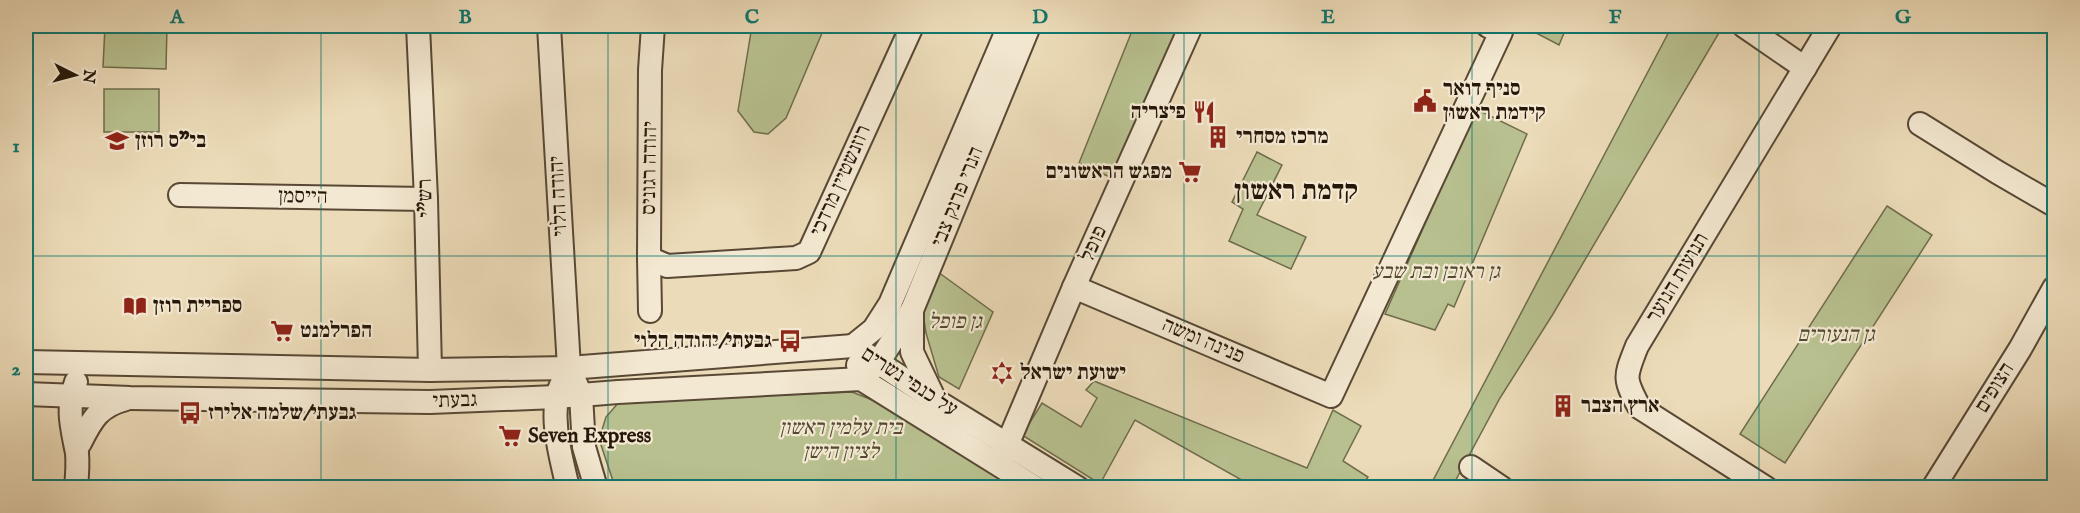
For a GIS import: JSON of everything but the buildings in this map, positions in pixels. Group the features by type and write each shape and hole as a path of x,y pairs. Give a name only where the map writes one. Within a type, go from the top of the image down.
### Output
{"street":[{"name":"רש\"י","path":"418,26 426,199 430,370"},
{"name":"יהודה הלוי","path":"549,26 569,368"},
{"name":"יהודה רגוניס","path":"650,311 652,26"},
{"name":"רוזנשטיין מרדכי","path":"649,258 667,266 796,258 809,252 912,26"},
{"name":"הנרי פרנק צבי","path":"853,346 874,329 891,304 1010,26"},
{"name":"הנרי פרנק צבי","path":"878,363 912,310 1029,26"},
{"name":"פופל","path":"1003,454 1074,287 1191,26"},
{"path":"1744,26 1805,68"},
{"name":"תנועות הנוער","path":"1763,487 1640,407 1630,390 1626,374 1637,346 1830,26"},
{"name":"פנינה ומשה","path":"1074,287 1331,396 1495,29"},
{"path":"1920,124 1997,172 2055,204"},
{"name":"הייסמן","path":"180,195 426,199"},
{"name":"הצופים","path":"1933,488 2020,349 2055,288"},
{"path":"912,310 912,352 935,400"},
{"name":"גבעתי","path":"26,362 430,370 569,368 853,346"},
{"name":"על כנפי נשרים","path":"853,346 935,400 1003,454 1036,488"},
{"name":"על כנפי נשרים","path":"853,346 861,379 1003,454 1078,488"},
{"path":"79,449 71,431 79,396 82,363"},
{"path":"861,379 878,363"},
{"path":"569,368 581,395 584,447 596,488"},
{"path":"568,488 558,443 556,397 569,368"},
{"name":"גבעתי","path":"26,394 130,398 430,402 861,379"},
{"path":"584,447 602,406 618,392"},
{"path":"76,488 79,449 98,413 110,403 130,398"},
{"path":"1471,467 1502,488"}],"green space":[{"path":"105,26 167,26 166,69 103,67"},
{"path":"752,26 825,26 786,118 768,134 754,132 738,111"},
{"path":"1134,26 1178,26 1112,178 1079,163"},
{"path":"1523,26 1567,26 1559,45"},
{"path":"1672,26 1723,26 1553,314 1500,398 1452,487 1429,488"},
{"path":"104,89 159,89 159,132 104,132"},
{"name":"גן ראובן ובת שבע","path":"1476,109 1527,134 1454,307 1448,304 1435,330 1385,314"},
{"path":"1257,152 1282,165 1257,215 1306,237 1291,269 1229,241 1243,209 1232,202"},
{"name":"גן הנעורים","path":"1887,206 1932,235 1785,463 1740,434"},
{"name":"גן פופל","path":"938,272 993,312 959,389 939,377 926,333 923,313"},
{"path":"1094,381 1307,468 1333,410 1361,426 1343,461 1368,477 1361,487 1254,487 1135,420 1100,484 1022,435 1042,403 1081,427 1097,398 1086,390"},
{"name":"בית עלמין ראשון לציון הישן","path":"852,392 885,405 1016,487 615,487 599,439 606,417 619,402"}],"place":[{"name":"סניף דואר קידמת ראשון","path":"1425,101"},
{"name":"פיצריה","path":"1204,112"},
{"name":"מרכז מסחרי","path":"1218,137"},
{"name":"בי\"ס רוזן","path":"117,141"},
{"name":"מפגש הראשונים","path":"1190,172"},
{"name":"ספריית רוזן","path":"135,306"},
{"name":"הפרלמנט","path":"282,331"},
{"name":"גבעתי/יהודה הלוי","path":"790,341"},
{"name":"ישועת ישראל","path":"1002,373"},
{"name":"ארץ הצבר","path":"1563,406"},
{"name":"גבעתי/שלמה אלירז","path":"190,413"},
{"name":"Seven Express","path":"510,436"}],"district":[{"name":"קדמת ראשון","path":"1296,192"}]}
